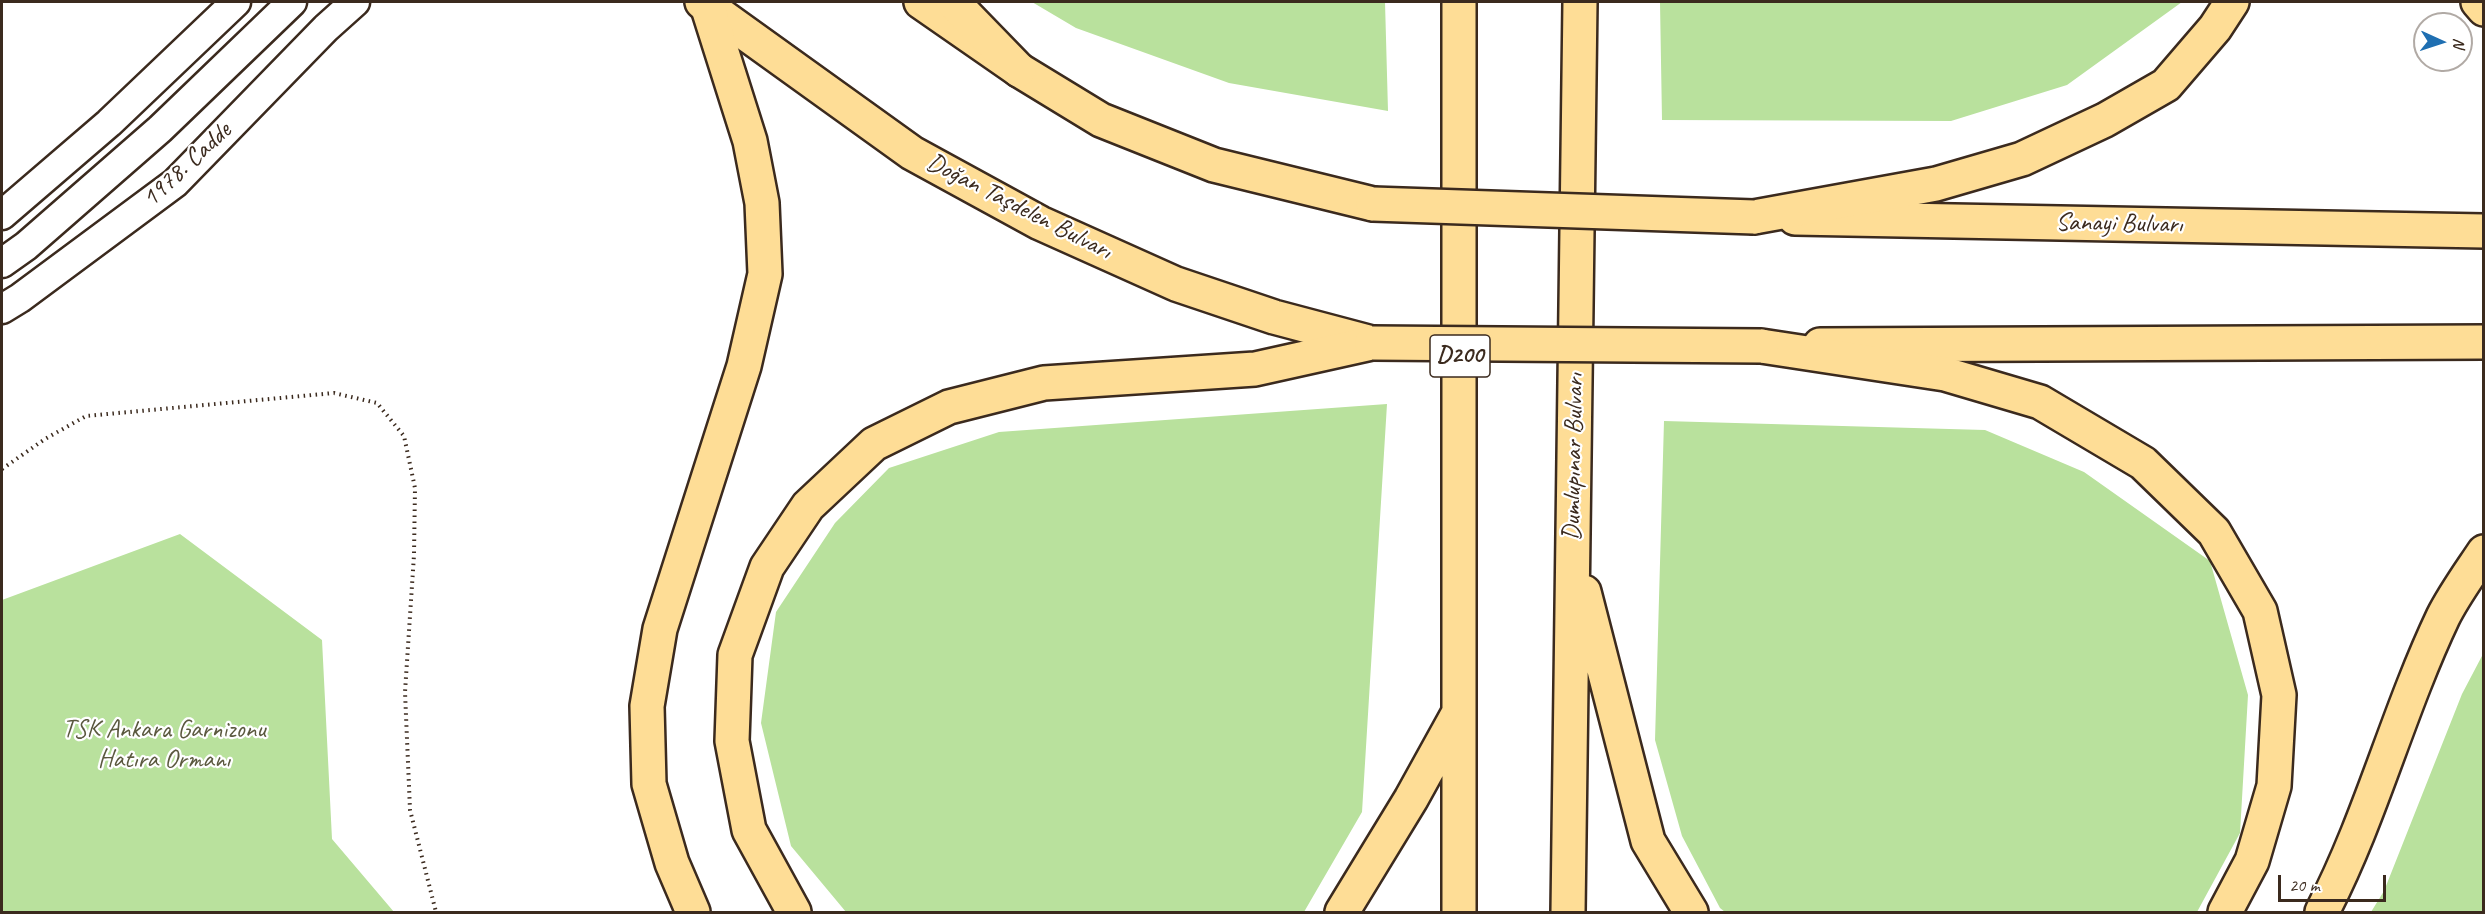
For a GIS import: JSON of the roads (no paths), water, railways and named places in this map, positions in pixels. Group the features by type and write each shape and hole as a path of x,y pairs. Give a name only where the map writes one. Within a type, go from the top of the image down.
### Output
{"main road":[{"path":"921,2 1019,70 1101,120 1214,165 1373,204 1754,217 1936,184 2022,159 2105,120 2166,85 2215,28 2232,2"},
{"path":"953,2 1019,70"},
{"name":"D200","path":"1459,912 1460,2"},
{"name":"Dumlupınar Bulvarı","path":"1568,912 1580,2"},
{"path":"2478,2 2484,9"},
{"path":"693,912 672,863 649,784 646,706 660,629 744,366 765,274 762,203 750,141 705,3"},
{"name":"Doğan Taşdelen Bulvarı","path":"705,3 912,153 1040,223 1176,284 1274,317 1372,343"},
{"name":"Sanayi Bulvarı","path":"1754,217 2484,231"},
{"path":"794,912 749,830 732,741 735,655 767,567 808,506 874,444 949,407 1044,383 1255,369 1372,343 1761,346 2484,342"},
{"path":"1761,346 1946,374 2040,402 2143,463 2214,532 2260,611 2279,695 2274,786 2252,861 2225,912"},
{"path":"1573,552 1648,841 1691,912"},
{"path":"2322,912 2344,870 2405,707 2444,616 2484,552"},
{"path":"1342,912 1411,799 1460,710"}],"street":[{"path":"2,215 109,123 236,2"},
{"name":"1978. Cadde","path":"2,263 26,246 160,129 292,2"},
{"name":"1978. Cadde","path":"2,309 175,183 326,28 355,2"}],"park label":[{"name":"TSK Ankara Garnizonu Hatıra Ormanı","path":"164,745"}]}
